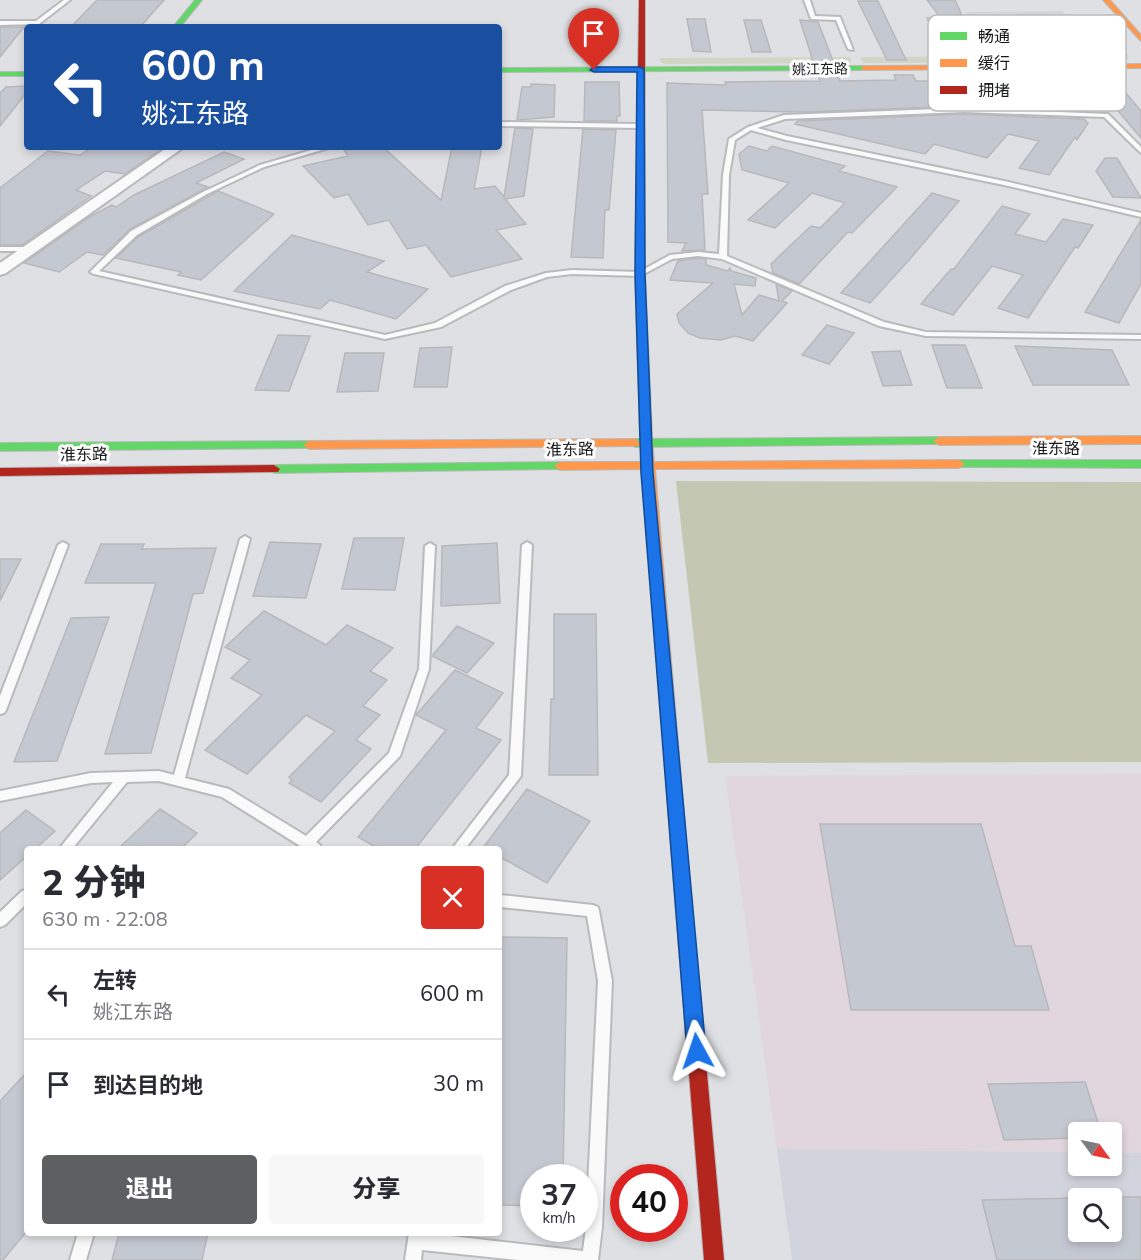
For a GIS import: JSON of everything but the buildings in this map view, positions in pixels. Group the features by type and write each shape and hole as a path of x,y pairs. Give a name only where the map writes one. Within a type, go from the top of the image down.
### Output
{"street":[{"path":"178,24 198,0"},
{"path":"642,0 640,274 647,465 714,1260"},
{"path":"1106,0 1119,15"},
{"path":"1118,0 1141,24"},
{"path":"1126,22 1141,39"},
{"name":"姚江东路","path":"1126,66 1141,66"},
{"name":"姚江东路","path":"502,72 928,68"},
{"name":"姚江东路","path":"640,71 928,70"},
{"name":"姚江东路","path":"1126,70 1141,70"},
{"path":"0,76 24,76"},
{"path":"0,270 173,150"},
{"name":"淮东路","path":"0,447 1141,440"},
{"name":"淮东路","path":"0,471 647,465 1141,464"}],"lane":[{"path":"0,23 38,23 67,0"},
{"path":"807,0 813,18 837,18 851,49"},
{"path":"723,257 726,175 732,139 750,128 784,117 938,111"},
{"path":"1001,111 1106,115 1141,152"},
{"path":"502,124 640,126"},
{"path":"750,128 786,138 1004,183 1141,215"},
{"path":"318,150 262,166 205,193 134,233 94,272 385,337 438,325 508,288 546,274 572,272 640,274 670,256 698,254 723,257 882,324 926,334 1141,337"},
{"path":"0,249 30,249"},
{"path":"179,781 246,539"},
{"path":"0,710 63,545"},
{"path":"460,846 516,776 527,545"},
{"path":"0,796 91,778 159,776 225,793 312,846 394,756 424,669 430,546"},
{"path":"67,846 124,777"},
{"path":"0,921 24,898"},
{"path":"413,1260 417,1237 590,1260 594,1227 606,981 593,911 502,900"},
{"path":"78,1260 85,1236"}],"shaded area":[{"path":"1062,11 1065,15 968,15 966,12"},
{"path":"1141,774 1141,1153 1122,1153 1122,1122 1068,1122 1068,1152 777,1149 725,776"},
{"path":"777,1149 1068,1152 1068,1176 1122,1176 1122,1153 1141,1153 1141,1260 792,1260"}],"green space":[{"path":"850,57 851,63 666,64 660,62 660,58"},
{"path":"860,57 928,57 928,63 863,63"},
{"path":"676,481 1141,482 1141,762 708,763"}],"traffic: fast":[{"path":"179,24 199,0"},
{"path":"502,70 864,68"},
{"path":"0,74 24,74"},
{"path":"635,443 939,441"},
{"path":"0,447 309,445"},
{"path":"959,464 1141,464"},
{"path":"274,469 560,466"}],"traffic: slow":[{"path":"1106,0 1119,15"},
{"path":"1126,22 1141,39"},
{"path":"1126,66 1141,66"},
{"path":"864,68 928,68"},
{"path":"646,436 682,887"},
{"path":"939,441 1141,440"},
{"path":"309,445 635,443"},
{"path":"560,466 959,464"}],"traffic: jam":[{"path":"642,0 640,274 646,436"},
{"path":"0,472 274,469"},
{"path":"682,887 714,1260"}],"route":[{"path":"594,70 640,69 640,274 647,473 697,1051"}]}
